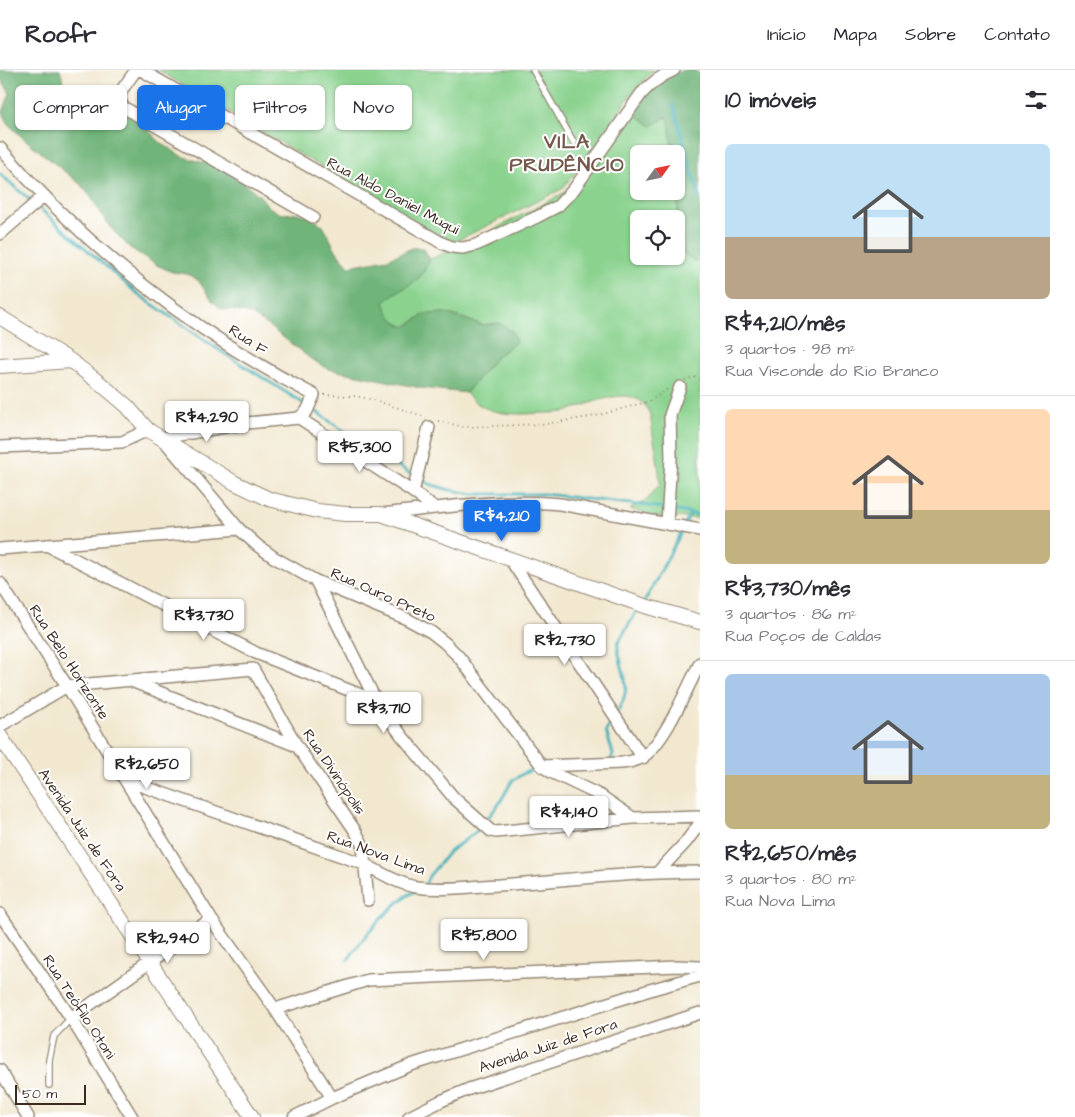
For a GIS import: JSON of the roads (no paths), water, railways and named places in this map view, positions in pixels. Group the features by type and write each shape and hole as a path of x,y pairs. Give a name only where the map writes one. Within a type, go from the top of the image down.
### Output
{"street":[{"name":"Rua Aldo Daniel Muqui","path":"143,71 442,243 452,247 463,248 489,240 558,206 574,189 641,94 650,84 664,74 674,70"},
{"path":"143,71 121,91 119,100 123,107 313,217"},
{"name":"Rua F","path":"0,148 44,196 102,250 163,300 276,376 314,395 307,411 299,418"},
{"path":"0,234 44,196"},
{"path":"0,317 71,361 127,406 148,430 236,483 269,499 317,511 346,514 381,514 435,508 540,502 700,530"},
{"path":"0,366 71,361"},
{"path":"667,524 671,458 670,415 677,385"},
{"path":"162,438 247,423 299,418 435,508"},
{"path":"413,492 430,421"},
{"path":"0,447 122,442 148,430"},
{"name":"Rua Ouro Preto","path":"162,438 239,529 258,546 316,581 407,619 431,632 458,657 542,766 600,796 633,818"},
{"path":"381,514 645,606 700,622"},
{"path":"0,549 239,529"},
{"path":"47,545 256,653 376,701"},
{"path":"510,560 643,758"},
{"path":"316,581 376,701 402,736 454,798 491,831 502,832 633,818 700,816"},
{"name":"Rua Belo Horizonte","path":"0,583 67,686 211,919 275,1009 332,1098"},
{"path":"0,726 67,686 253,668 256,653"},
{"path":"542,766 622,763 633,762 643,758 657,745 700,663"},
{"name":"Rua Divinópolis","path":"253,668 297,746 356,832 363,846 368,900"},
{"path":"128,679 297,746"},
{"name":"Avenida Juiz de Fora","path":"0,736 252,1117"},
{"name":"Rua Nova Lima","path":"125,780 364,864 394,880 415,887 436,889 548,882 658,872 700,872"},
{"path":"658,872 686,842 700,823"},
{"name":"Rua Teófilo Otoni","path":"0,914 71,1018 132,1117"},
{"path":"71,1018 211,919"},
{"path":"275,1009 368,980 677,966 700,967"},
{"path":"294,1117 332,1098 411,1065 700,976"},
{"name":"Avenida Juiz de Fora","path":"409,1117 469,1089 700,1013"},
{"path":"0,1070 28,1117"}],"lane":[{"path":"534,70 574,143"},
{"path":"49,1085 49,1060 54,1036 71,1018"}],"waterway":[{"path":"673,105 700,200"},
{"path":"0,174 139,295 222,352 306,405"},
{"path":"311,408 414,476"},
{"path":"420,479 429,484 450,490 473,494 545,494 665,508"},
{"path":"671,510 700,515"},
{"path":"685,523 691,513"},
{"path":"645,601 683,529"},
{"path":"616,714 626,690 618,643 639,607"},
{"path":"611,760 613,754 606,731 613,720"},
{"path":"425,885 429,876 450,851 476,832 499,804 512,781 524,773 540,769"},
{"path":"348,960 388,911 398,902 416,891"}],"district":[{"name":"VILA PRUDÊNCIO","path":"567,154"}]}
